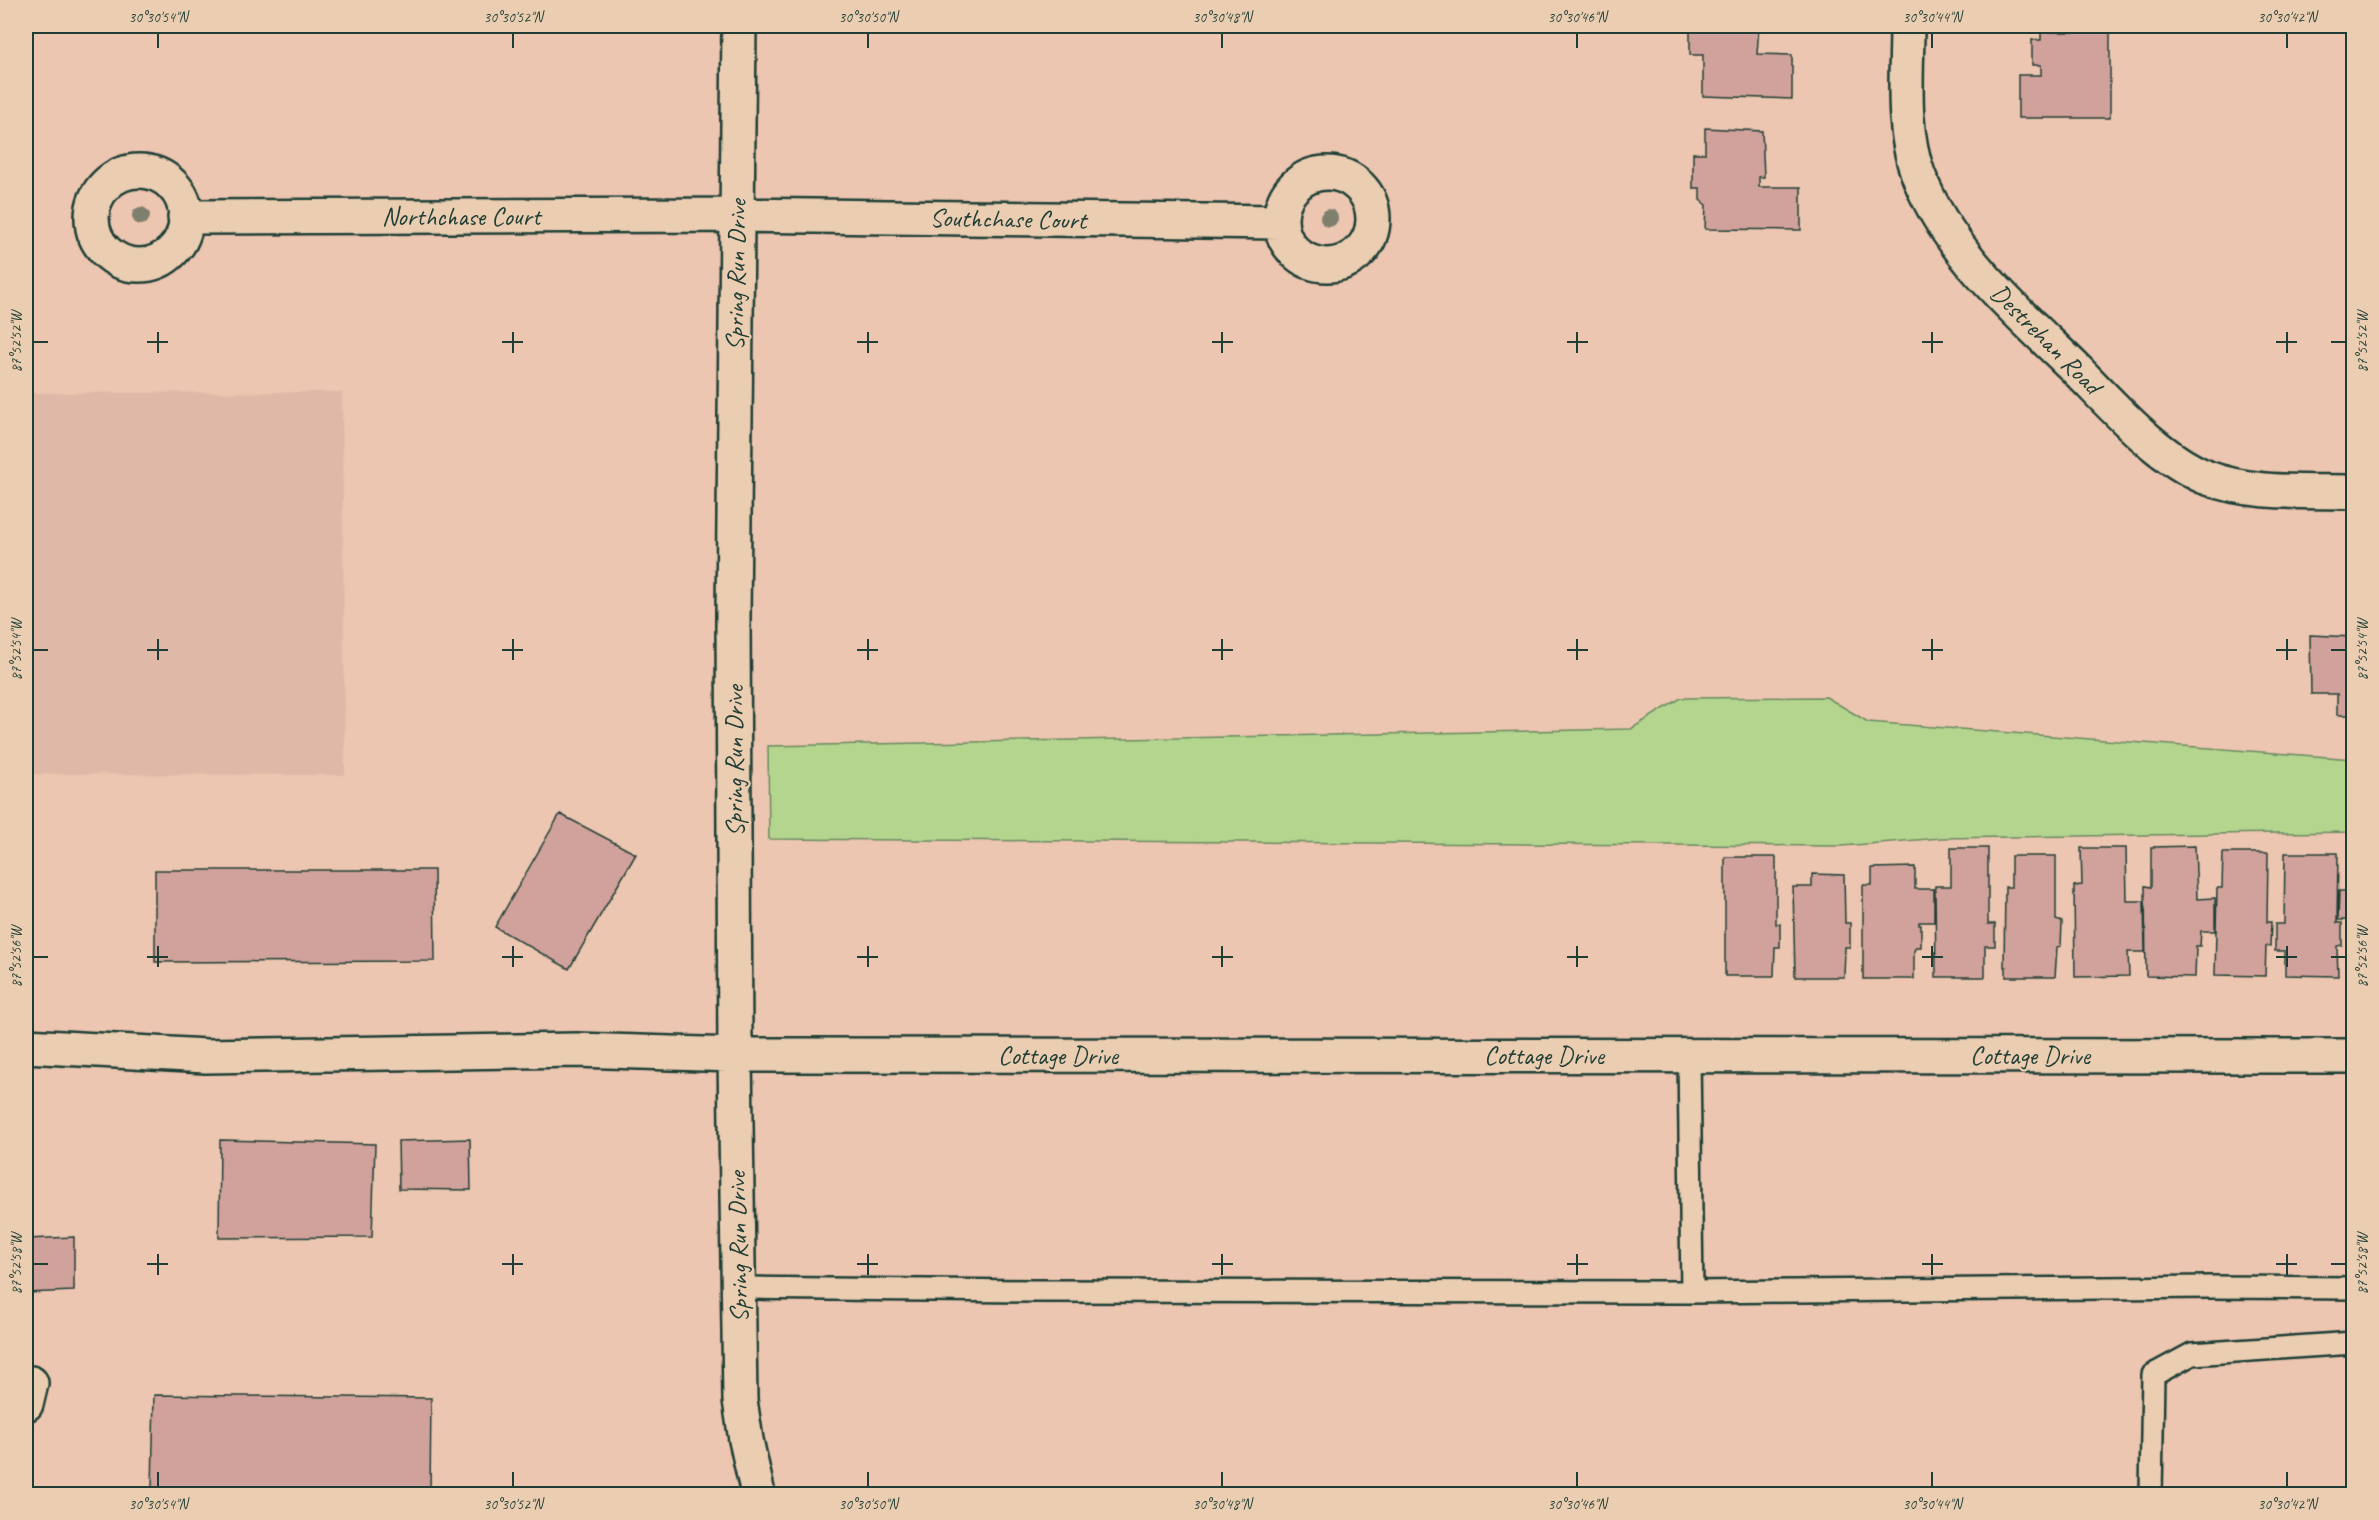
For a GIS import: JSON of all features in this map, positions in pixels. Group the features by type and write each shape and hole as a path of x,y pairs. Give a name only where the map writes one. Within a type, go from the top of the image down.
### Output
{"street":[{"name":"Spring Run Drive","path":"739,26 733,604 738,1288 740,1400 758,1494"},
{"name":"Destrehan Road","path":"1907,26 1909,133 1918,172 1934,210 1982,275 2103,397 2165,454 2206,477 2250,488 2354,492"},
{"name":"Northchase Court","path":"185,217 736,215"},
{"name":"Southchase Court","path":"736,215 1281,222"},
{"name":"Cottage Drive","path":"26,1046 206,1056 576,1050 735,1055 2354,1056"}],"lane":[{"path":"1689,1055 1692,1292"},
{"path":"738,1288 1065,1292 1692,1292 2209,1287 2354,1288"},
{"path":"2151,1494 2153,1375 2192,1354 2354,1343"}],"shaded area":[{"path":"342,392 345,775 26,774 26,393"}],"green space":[{"path":"1826,697 1868,722 2353,759 2353,832 1941,838 1842,846 769,839 768,746 1631,729 1681,698"}],"building":[{"path":"1690,26 1759,26 1757,54 1792,55 1792,99 1703,96 1703,55 1690,55"},
{"path":"2041,32 2110,32 2110,118 2018,118 2018,75 2041,75 2041,65 2032,65 2032,40 2041,40"},
{"path":"1705,128 1762,131 1764,177 1759,177 1759,187 1801,187 1801,230 1705,229 1706,205 1700,200 1700,188 1693,188 1693,153 1705,153"},
{"path":"2310,635 2354,637 2354,715 2337,715 2337,694 2311,694"},
{"path":"560,814 636,854 569,969 495,927"},
{"path":"2195,846 2197,899 2215,898 2215,931 2201,931 2200,946 2196,946 2195,977 2146,976 2145,886 2151,887 2151,847"},
{"path":"1951,848 1988,848 1988,924 1995,924 1995,946 1985,946 1985,977 1936,977 1935,886 1951,886"},
{"path":"2081,848 2126,848 2127,901 2144,901 2145,952 2128,952 2129,976 2075,977 2074,886 2082,885"},
{"path":"2223,853 2268,853 2267,922 2271,922 2270,946 2266,946 2265,976 2215,975 2217,888 2222,888"},
{"path":"2285,853 2338,853 2337,923 2342,923 2342,945 2337,946 2338,976 2285,975 2285,951 2275,951 2275,924 2284,924"},
{"path":"2011,856 2056,856 2056,920 2062,922 2061,946 2057,947 2055,977 2006,977 2006,967 2004,967 2005,887 2011,887"},
{"path":"1725,857 1776,857 1776,924 1780,924 1780,947 1775,947 1774,976 1725,976"},
{"path":"1915,867 1915,889 1934,889 1934,922 1919,922 1921,947 1916,947 1914,951 1914,979 1863,979 1863,885 1872,885 1872,868"},
{"path":"155,870 434,870 435,961 155,962"},
{"path":"1812,874 1844,875 1845,923 1850,923 1850,947 1845,947 1844,977 1795,977 1793,887 1812,887"},
{"path":"2339,891 2354,891 2354,920 2338,920"},
{"path":"470,1139 471,1190 399,1189 398,1141"},
{"path":"220,1140 375,1144 372,1237 219,1238"},
{"path":"74,1237 74,1291 26,1293 26,1239"},
{"path":"154,1395 431,1398 430,1493 152,1490"}]}
